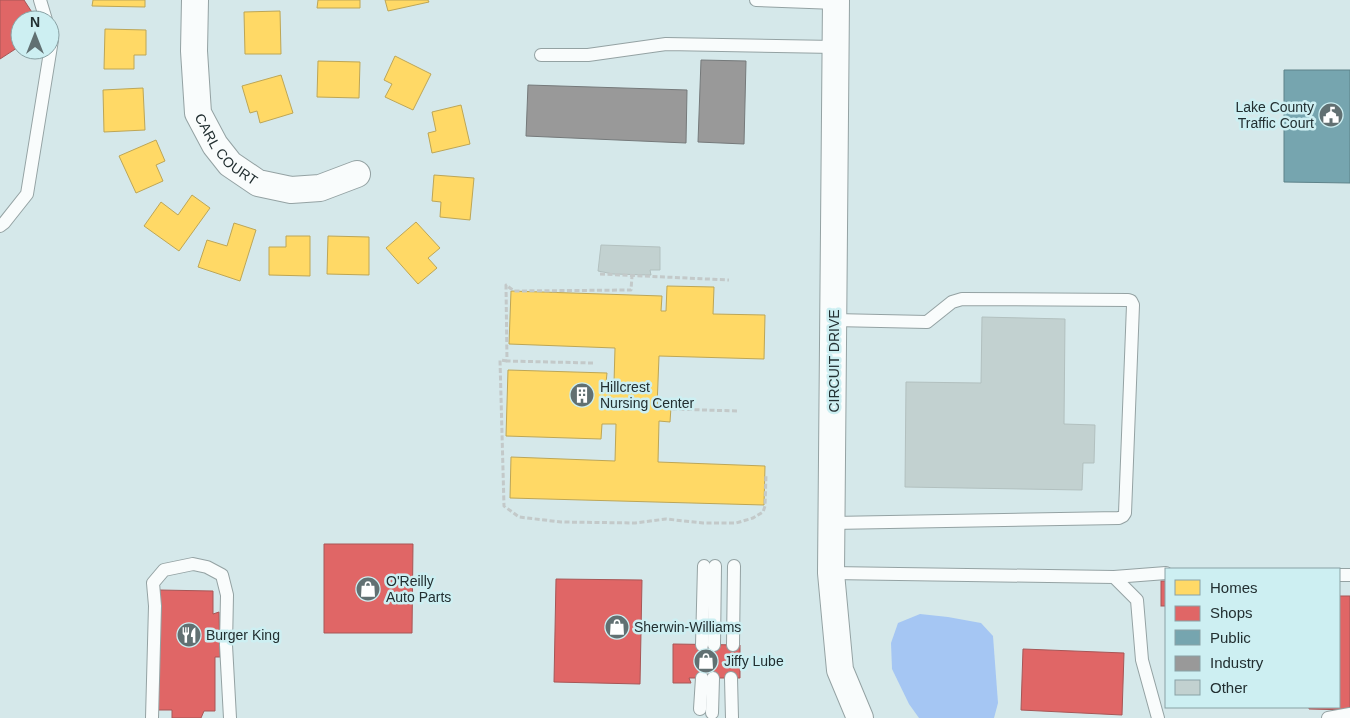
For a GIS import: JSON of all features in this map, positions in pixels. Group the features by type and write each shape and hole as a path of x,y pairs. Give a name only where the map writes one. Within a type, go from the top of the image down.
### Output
{"street":[{"name":"CARL COURT","path":"195,0 195,70 198,114 215,145 230,164 258,183 292,190 320,188 357,174"},
{"name":"CIRCUIT DRIVE","path":"836,2 831,574 840,670 860,718"}],"lane":[{"path":"756,0 836,2"},
{"path":"541,55 588,55 666,44 836,47"},
{"path":"0,226 27,194 49,60"},
{"path":"832,523 1119,518 1123,516 1125,513 1134,305 1128,300 962,299 952,302 927,322 834,320"},
{"path":"152,718 155,606 153,583 164,570 192,564 207,567 222,575 227,595 226,645 230,718"},
{"path":"708,645 709,566"},
{"path":"733,645 734,566"},
{"path":"831,574 1114,577 1165,573"},
{"path":"1114,577 1137,600 1142,660 1158,718"},
{"path":"706,711 707,678"},
{"path":"732,678 732,718"},
{"path":"1328,718 1350,714"}],"path":[{"path":"600,274 729,280"},
{"path":"507,361 506,285 514,291 631,290 632,276"},
{"path":"593,363 500,360 504,506 519,517 561,522 635,523 666,519 703,523 736,523 753,518 763,512 765,506 766,475"},
{"path":"672,409 736,411"}],"water":[{"path":"920,614 981,623 993,636 998,703 994,718 919,718 909,704 892,669 891,643 898,623"}],"building: Homes":[{"path":"93,0 145,0 145,7 92,6"},
{"path":"318,0 360,0 360,8 317,8"},
{"path":"385,0 428,0 429,2 388,11"},
{"path":"280,11 281,54 245,54 244,12"},
{"path":"105,29 146,30 146,55 134,55 134,69 104,69"},
{"path":"395,56 431,74 413,110 385,97 392,84 384,80"},
{"path":"318,61 360,62 359,98 317,97"},
{"path":"281,75 293,113 260,123 257,111 250,113 242,86"},
{"path":"143,88 145,130 104,132 103,90"},
{"path":"461,105 470,144 432,153 428,133 436,131 432,112"},
{"path":"156,140 165,161 156,165 163,181 136,193 119,156"},
{"path":"434,175 474,178 470,220 440,217 441,202 432,201"},
{"path":"192,195 210,208 179,251 144,226 161,202 178,215"},
{"path":"416,222 440,248 428,258 437,268 418,284 386,248"},
{"path":"234,223 256,230 240,281 198,267 207,240 227,246"},
{"path":"286,236 310,236 310,276 269,275 269,247 286,247"},
{"path":"328,236 369,237 369,275 327,274"},
{"name":"Hillcrest Nursing Center","path":"667,286 714,287 713,314 765,315 764,359 659,356 657,407 671,407 670,422 659,421 658,462 765,466 764,505 510,498 511,457 615,461 616,424 602,424 601,439 506,436 508,370 607,373 606,383 614,383 615,348 509,344 511,291 662,296 661,311 666,311"}],"building: Shops":[{"path":"0,0 24,0 30,10 10,10 10,52 0,59"},
{"name":"O'Reilly Auto Parts","path":"324,544 413,544 412,633 324,633"},
{"path":"556,579 642,580 640,684 554,682"},
{"path":"1161,581 1165,581 1165,606 1161,606"},
{"name":"Burger King","path":"159,590 213,591 213,614 219,612 220,657 215,657 215,711 204,711 201,718 172,718 172,710 158,710"},
{"path":"1340,596 1350,596 1350,710 1309,709 1340,708"},
{"name":"Jiffy Lube","path":"673,644 740,645 740,678 689,678 691,683 673,683"},
{"path":"1023,649 1124,653 1122,715 1021,710"}],"building: Public":[{"path":"1284,70 1350,70 1350,183 1284,182"}],"building: Industry":[{"path":"701,60 746,61 744,144 698,142"},
{"path":"528,85 687,90 686,143 526,136"}],"building: Other":[{"path":"601,245 660,247 660,270 650,270 651,275 613,274 598,271"},
{"path":"982,317 1065,319 1064,424 1095,425 1094,463 1083,463 1082,490 905,487 906,382 981,383"}],"place":[{"name":"Lake County Traffic Court","path":"1331,115"},
{"name":"Hillcrest Nursing Center","path":"582,395"},
{"name":"O'Reilly Auto Parts","path":"368,589"},
{"name":"Sherwin-Williams","path":"617,627"},
{"name":"Burger King","path":"189,635"},
{"name":"Jiffy Lube","path":"706,661"}]}
